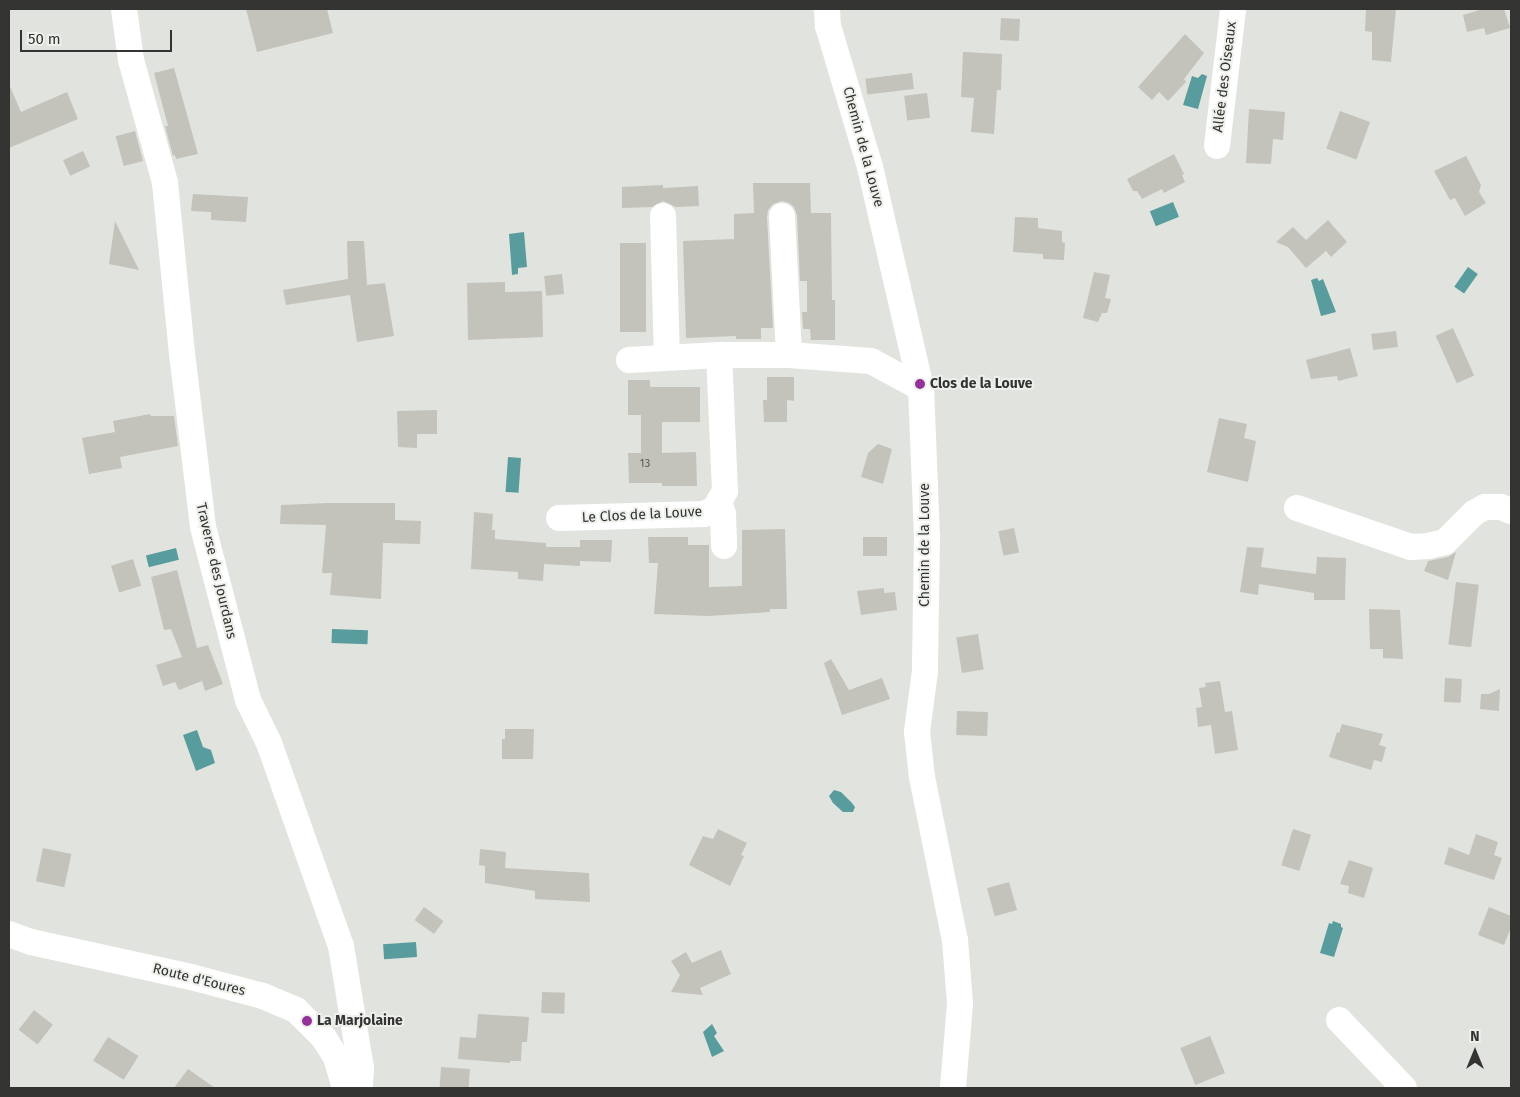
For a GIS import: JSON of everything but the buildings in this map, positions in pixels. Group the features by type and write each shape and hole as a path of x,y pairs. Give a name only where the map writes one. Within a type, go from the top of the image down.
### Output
{"street":[{"name":"Traverse des Jourdans","path":"124,9 131,60 165,183 182,353 203,527 248,700 269,743 341,946 361,1068 360,1084 356,1088"},
{"name":"Chemin de la Louve","path":"826,9 828,26 870,167 921,388 927,537 925,672 917,732 922,777 955,940 960,1004 953,1088"},
{"name":"Allée des Oiseaux","path":"1217,146 1234,9"},
{"path":"663,216 667,357"},
{"path":"782,216 788,355"},
{"path":"629,360 719,355 788,355 871,361 921,388"},
{"name":"Le Clos de la Louve","path":"559,518 704,514 715,509 725,491 719,355"},
{"name":"Le Clos de la Louve","path":"719,501 723,514 724,546"},
{"path":"1297,508 1411,547 1445,542 1474,513 1485,507 1501,507 1511,511"},
{"name":"Route d'Eoures","path":"9,934 31,942 263,996 296,1010 324,1038 336,1057 345,1088"},
{"path":"1339,1020 1404,1088"}],"water":[{"path":"1202,74 1207,76 1198,109 1183,105 1192,76 1198,78"},
{"path":"1173,202 1179,217 1156,226 1150,211"},
{"path":"524,232 527,267 518,268 518,274 512,275 509,234"},
{"path":"1468,267 1478,274 1464,294 1454,287"},
{"path":"1317,278 1319,281 1323,279 1336,312 1321,316 1311,280"},
{"path":"508,457 521,458 519,493 506,492"},
{"path":"176,548 179,560 149,567 146,555"},
{"path":"332,629 368,630 367,644 332,643"},
{"path":"197,730 203,747 211,750 215,763 196,771 183,735"},
{"path":"834,790 841,792 852,803 855,807 853,812 843,812 833,803 829,796"},
{"path":"1333,921 1341,924 1343,928 1334,957 1320,953 1329,923 1332,924"},
{"path":"416,942 417,957 384,959 383,944"},
{"path":"712,1024 717,1033 714,1036 724,1051 712,1057 703,1032"}],"place":[{"name":"Clos de la Louve","path":"920,384"},
{"name":"La Marjolaine","path":"307,1021"}]}
